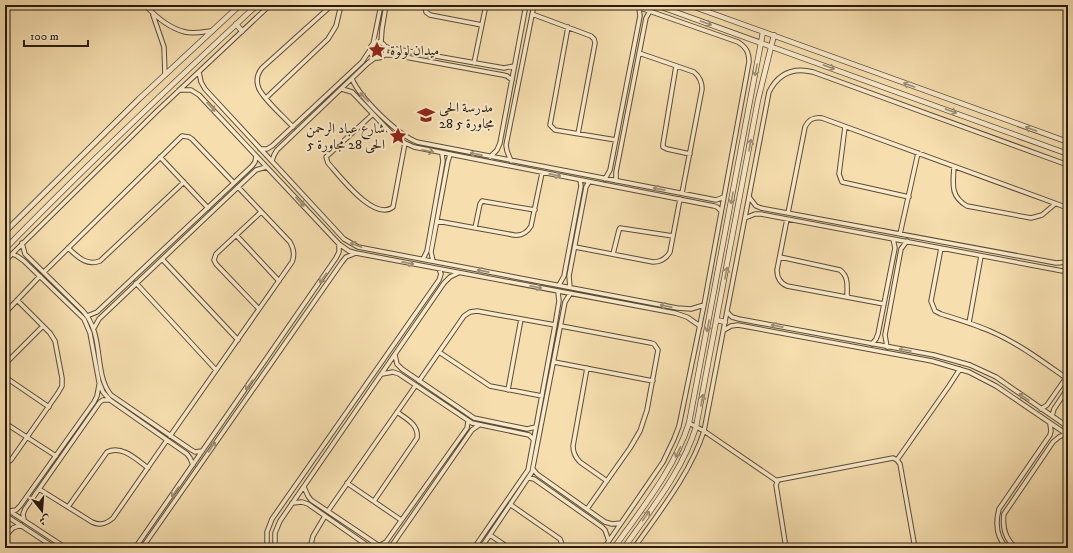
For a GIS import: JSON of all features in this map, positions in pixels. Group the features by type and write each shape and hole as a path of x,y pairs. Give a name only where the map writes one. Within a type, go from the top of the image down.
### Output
{"street":[{"path":"146,5 153,14 167,24 185,32 211,32"},
{"path":"5,232 53,183 240,5"},
{"path":"5,249 136,118 257,5"},
{"path":"5,261 179,90 270,5"},
{"path":"293,127 260,91 257,81 259,72 332,5"},
{"path":"266,98 328,39 336,26 341,5"},
{"path":"260,149 270,148 362,62 373,44 381,5"},
{"path":"382,56 385,50 382,29 386,5"},
{"path":"425,5 426,12 430,15 482,25"},
{"path":"474,63 486,5"},
{"path":"490,157 497,150 500,143 526,5"},
{"path":"511,161 506,145 534,5"},
{"path":"604,548 663,462 679,426 700,326 749,62 747,50 738,42 632,5"},
{"path":"656,5 1068,154"},
{"path":"689,5 1068,142"},
{"path":"605,179 610,172 640,16 639,8"},
{"path":"616,181 616,172 646,18 650,11"},
{"path":"153,14 164,47 165,75"},
{"path":"532,14 591,36 595,41 578,134"},
{"path":"236,24 242,31"},
{"path":"568,27 550,123 551,127 555,130 616,140"},
{"path":"614,548 668,470 680,447 689,423 763,32"},
{"path":"624,548 678,471 688,450 696,427 758,100 774,35"},
{"path":"373,44 377,42 390,48 504,68 514,66"},
{"path":"370,50 376,57"},
{"path":"639,53 694,72 698,75 702,82 702,89 682,193"},
{"path":"272,161 277,150 376,57 394,55 505,75 512,80"},
{"path":"676,66 663,147 690,154"},
{"path":"634,548 690,465 700,444 704,431 726,322 769,92 779,77 786,72 795,70 813,72 1068,165"},
{"path":"199,72 204,89 344,239 353,245 686,309 697,308 704,305"},
{"path":"352,79 358,90 393,127 410,139 425,145 716,200 724,197"},
{"path":"179,90 187,89 195,92 339,244 349,251 521,285 675,313 687,317 700,326"},
{"path":"342,89 352,92 393,135 405,144 414,148 716,206 721,211"},
{"path":"750,99 754,98 758,100"},
{"path":"373,114 326,157 328,163 360,198 368,204 386,210 393,207 405,144"},
{"path":"788,213 804,128 807,122 817,117 1068,208"},
{"path":"845,127 838,174 842,182 908,197"},
{"path":"44,272 179,138 186,136 189,137 234,183"},
{"path":"423,259 427,251 443,161 442,154"},
{"path":"900,234 918,154"},
{"path":"433,261 431,252 450,155"},
{"path":"87,316 96,312 208,208 252,166 256,160 256,156"},
{"path":"160,157 208,208"},
{"path":"252,166 256,170"},
{"path":"94,328 99,319 256,170 266,167"},
{"path":"954,167 954,191 956,197 967,206 1031,218 1042,215 1055,204"},
{"path":"437,221 514,236 522,235 529,230 531,226 542,173"},
{"path":"559,285 564,276 581,186 580,180"},
{"path":"68,248 84,262 95,263 100,261 184,182"},
{"path":"570,287 569,276 574,246 586,187 589,182"},
{"path":"170,436 292,262 294,252 290,242 238,187"},
{"path":"745,218 758,214 787,218 1068,272 1066,267 1068,262 1056,263 788,213 759,207 749,197"},
{"path":"574,246 653,262 661,261 670,252 680,199"},
{"path":"475,228 482,201 535,210"},
{"path":"259,309 216,264 214,256 261,212"},
{"path":"315,218 320,213"},
{"path":"787,218 777,274 780,282 884,304"},
{"path":"613,254 618,230 620,228 673,236"},
{"path":"236,235 279,281"},
{"path":"872,344 877,336 884,304 895,248 893,239"},
{"path":"887,347 885,335 901,249 907,242"},
{"path":"22,243 24,252 28,257 77,305 87,316 94,328 104,382 108,391 129,410 187,454 193,465"},
{"path":"136,548 336,258 339,252 339,244"},
{"path":"941,248 931,302 933,308 940,314 969,323 1011,341 1067,377 1048,404 1041,409"},
{"path":"142,548 342,262 346,257 356,253"},
{"path":"12,254 24,261 84,319 88,328 99,382 103,392 110,400 129,410 195,452 202,451"},
{"path":"780,256 840,270 844,273 846,278 847,297"},
{"path":"969,323 981,256"},
{"path":"24,261 28,257"},
{"path":"162,259 238,340"},
{"path":"267,548 267,532 272,519 439,280 441,274 439,269"},
{"path":"275,548 274,539 277,527 292,503 444,283 450,277 458,273"},
{"path":"5,313 40,276"},
{"path":"521,285 522,278"},
{"path":"136,283 216,370"},
{"path":"474,548 526,473 534,439 555,325 558,292"},
{"path":"481,548 529,478 533,469 564,305 570,294"},
{"path":"5,464 10,460 60,390 62,378 56,344 52,336 17,300"},
{"path":"558,304 564,305"},
{"path":"73,308 77,305"},
{"path":"419,381 464,316 470,312 476,311 555,325"},
{"path":"727,312 732,317 739,319 934,355 970,365 996,377 1068,427"},
{"path":"508,390 521,318"},
{"path":"717,320 726,322"},
{"path":"724,330 730,326 738,325 932,362 960,369 987,380 1067,435"},
{"path":"5,364 42,326"},
{"path":"560,326 654,344 658,350 653,381 640,431 587,509"},
{"path":"439,352 485,384 493,387 542,396"},
{"path":"94,354 99,353"},
{"path":"395,354 399,367 476,419 528,429 536,427"},
{"path":"554,362 653,381"},
{"path":"587,368 572,446 577,459 607,481"},
{"path":"896,460 960,369"},
{"path":"381,375 389,372 396,372 468,422 529,435 534,439"},
{"path":"256,374 261,378"},
{"path":"5,377 49,406"},
{"path":"10,511 16,510 20,506 94,402 97,396 99,382"},
{"path":"328,511 416,386"},
{"path":"1052,416 1054,408 1068,388"},
{"path":"24,520 23,514 25,509 100,402 103,400 110,400"},
{"path":"374,501 417,438 418,432 415,426 397,412"},
{"path":"304,487 309,498 381,547 467,428 468,422"},
{"path":"5,423 56,456"},
{"path":"689,423 704,431 777,481"},
{"path":"1007,548 1000,540 997,531 999,510 1050,435 1050,423"},
{"path":"390,548 472,430 479,425"},
{"path":"1016,548 1006,538 1003,522 1004,514 1055,439 1067,435"},
{"path":"39,489 92,522 103,524 109,522 167,440"},
{"path":"1042,447 1047,450"},
{"path":"68,507 106,452 118,449 124,451 148,468"},
{"path":"187,454 190,449"},
{"path":"777,481 779,479 893,458 900,464 915,548"},
{"path":"533,469 537,474 607,523 621,523"},
{"path":"529,478 534,479 602,527 605,530 609,541"},
{"path":"777,481 776,486 786,548"},
{"path":"347,483 401,520"},
{"path":"292,503 305,502 371,548"},
{"path":"511,505 560,539 562,544 559,548"},
{"path":"20,506 25,509"},
{"path":"5,508 66,548"},
{"path":"5,515 5,521"},
{"path":"5,515 55,548"},
{"path":"157,516 162,520"},
{"path":"311,548 313,536 325,516"},
{"path":"495,518 500,520"},
{"path":"5,536 13,528 21,525"},
{"path":"490,535 509,548"}],"place":[{"name":"ميدان لولوة","path":"377,50"},
{"name":"مدرسة الحى 28 مجاورة 5","path":"426,115"},
{"name":"شارع عباد الرحمن الحى 28 مجاورة 5","path":"398,136"}]}
